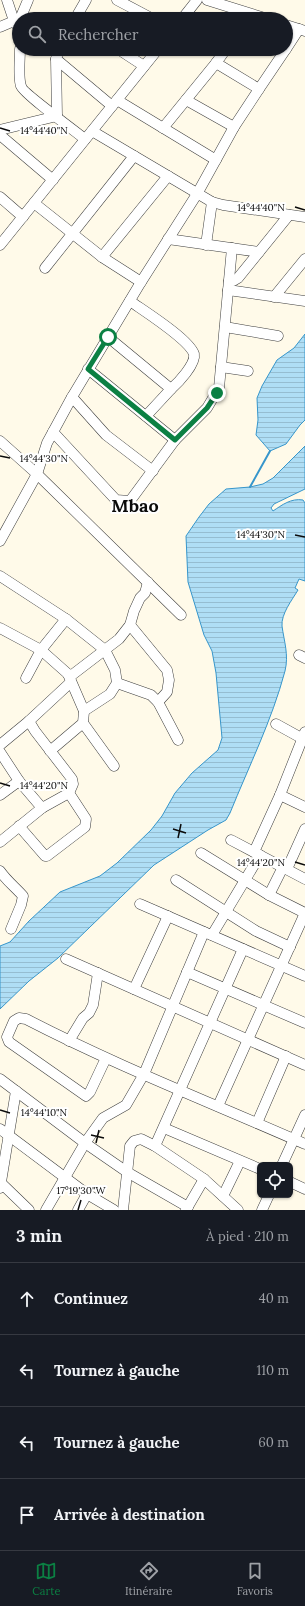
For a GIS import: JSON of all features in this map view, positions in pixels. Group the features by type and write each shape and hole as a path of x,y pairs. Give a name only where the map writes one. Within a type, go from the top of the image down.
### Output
{"street":[{"path":"7,0 12,12"},
{"path":"79,12 86,0"},
{"path":"117,0 140,12"},
{"path":"188,12 197,0"},
{"path":"207,0 246,12"},
{"path":"21,12 24,1"},
{"path":"0,27 12,26"},
{"path":"293,41 302,30"},
{"path":"20,56 21,87 24,92 57,116 88,135 134,156 212,202 223,205 305,217"},
{"path":"57,116 58,56"},
{"path":"60,56 115,103 163,128 216,160"},
{"path":"129,56 144,66"},
{"path":"0,245 152,56"},
{"path":"163,128 221,56"},
{"path":"0,541 37,474 47,443 88,369 197,194 234,127 281,56"},
{"path":"216,63 259,89"},
{"path":"186,100 234,127"},
{"path":"0,130 57,116"},
{"path":"0,135 53,180"},
{"path":"45,268 134,156"},
{"path":"102,257 168,176"},
{"path":"0,197 23,217"},
{"path":"206,245 212,202"},
{"path":"34,203 102,257 141,282"},
{"path":"228,285 236,280 289,215"},
{"path":"168,239 259,252"},
{"path":"53,432 116,500 130,501 175,440 207,408 217,393 219,388 232,248"},
{"path":"274,297 305,259"},
{"path":"228,285 274,297 305,301"},
{"path":"130,301 183,339 194,354 193,363 177,384 146,416"},
{"path":"225,327 278,336"},
{"path":"108,337 171,389"},
{"path":"221,366 248,371"},
{"path":"88,369 175,440"},
{"path":"72,397 106,435 153,471"},
{"path":"1,445 37,474 181,615"},
{"path":"0,576 66,619 105,650 115,670 117,682 110,694 84,711"},
{"path":"0,745 29,721 74,673 119,639 130,625 134,611 140,598 145,593 148,582"},
{"path":"26,678 41,650 66,619"},
{"path":"130,625 167,670 167,692 158,702"},
{"path":"0,628 41,650 69,678 84,711 83,723 114,766"},
{"path":"117,682 151,695 158,702 178,740"},
{"path":"0,842 42,808 69,793 73,784 72,779 29,721"},
{"path":"50,751 83,723"},
{"path":"46,1210 85,1143 103,1118 126,1104 144,1074 187,972 208,934 226,912 245,880 304,737 276,724"},
{"path":"0,752 18,781 42,808"},
{"path":"0,795 18,781"},
{"path":"19,826 45,856 47,856 85,827 87,823 86,819 69,793"},
{"path":"280,795 305,807"},
{"path":"269,895 305,829"},
{"path":"231,840 305,879"},
{"path":"201,853 269,895 305,913 302,930 290,947 218,1106"},
{"path":"0,871 4,884 14,885 23,896 22,905 11,929"},
{"path":"176,880 256,931 290,947"},
{"path":"140,904 305,976"},
{"path":"134,989 168,916"},
{"path":"155,1146 243,949"},
{"path":"66,959 305,1065"},
{"path":"187,972 305,1023"},
{"path":"69,1041 93,1005 98,973"},
{"path":"106,1058 90,1092 86,1096 9,1042 7,1037 14,1021 19,1018 26,1019 106,1058 305,1144"},
{"path":"257,1123 286,1056"},
{"path":"0,1079 85,1143 127,1172 187,1208 204,1179"},
{"path":"16,1090 1,1185 29,1210"},
{"path":"283,1162 305,1115"},
{"path":"164,1128 257,1168"},
{"path":"0,1129 87,1194 114,1210"},
{"path":"123,1210 130,1146 134,1141 140,1139 155,1146 204,1179 238,1210"},
{"path":"223,1196 240,1161"},
{"path":"293,1183 305,1189"},
{"path":"78,1210 87,1194"},
{"path":"262,1210 268,1198"}],"water":[{"path":"305,334 305,420 286,444 270,451 256,435 258,420 257,398 277,360 294,348"},
{"path":"305,446 305,489 274,504 271,508 273,511 287,502 295,500 303,500 305,503 305,581 299,579 295,588 298,590 287,607 283,617 282,626 286,654 285,671 274,707 230,813 226,820 154,865 58,958 29,981 0,1009 0,946 10,942 29,921 60,892 100,876 117,863 151,830 162,816 175,793 192,773 218,750 222,738 216,673 212,651 204,635 188,582 186,536 209,504 226,489 250,487 263,484 273,478"}],"waterway":[{"path":"250,487 270,451"}],"district":[{"name":"Mbao","path":"135,506"}],"route":[{"path":"108,337 88,369 175,440 207,408 217,393"}]}
